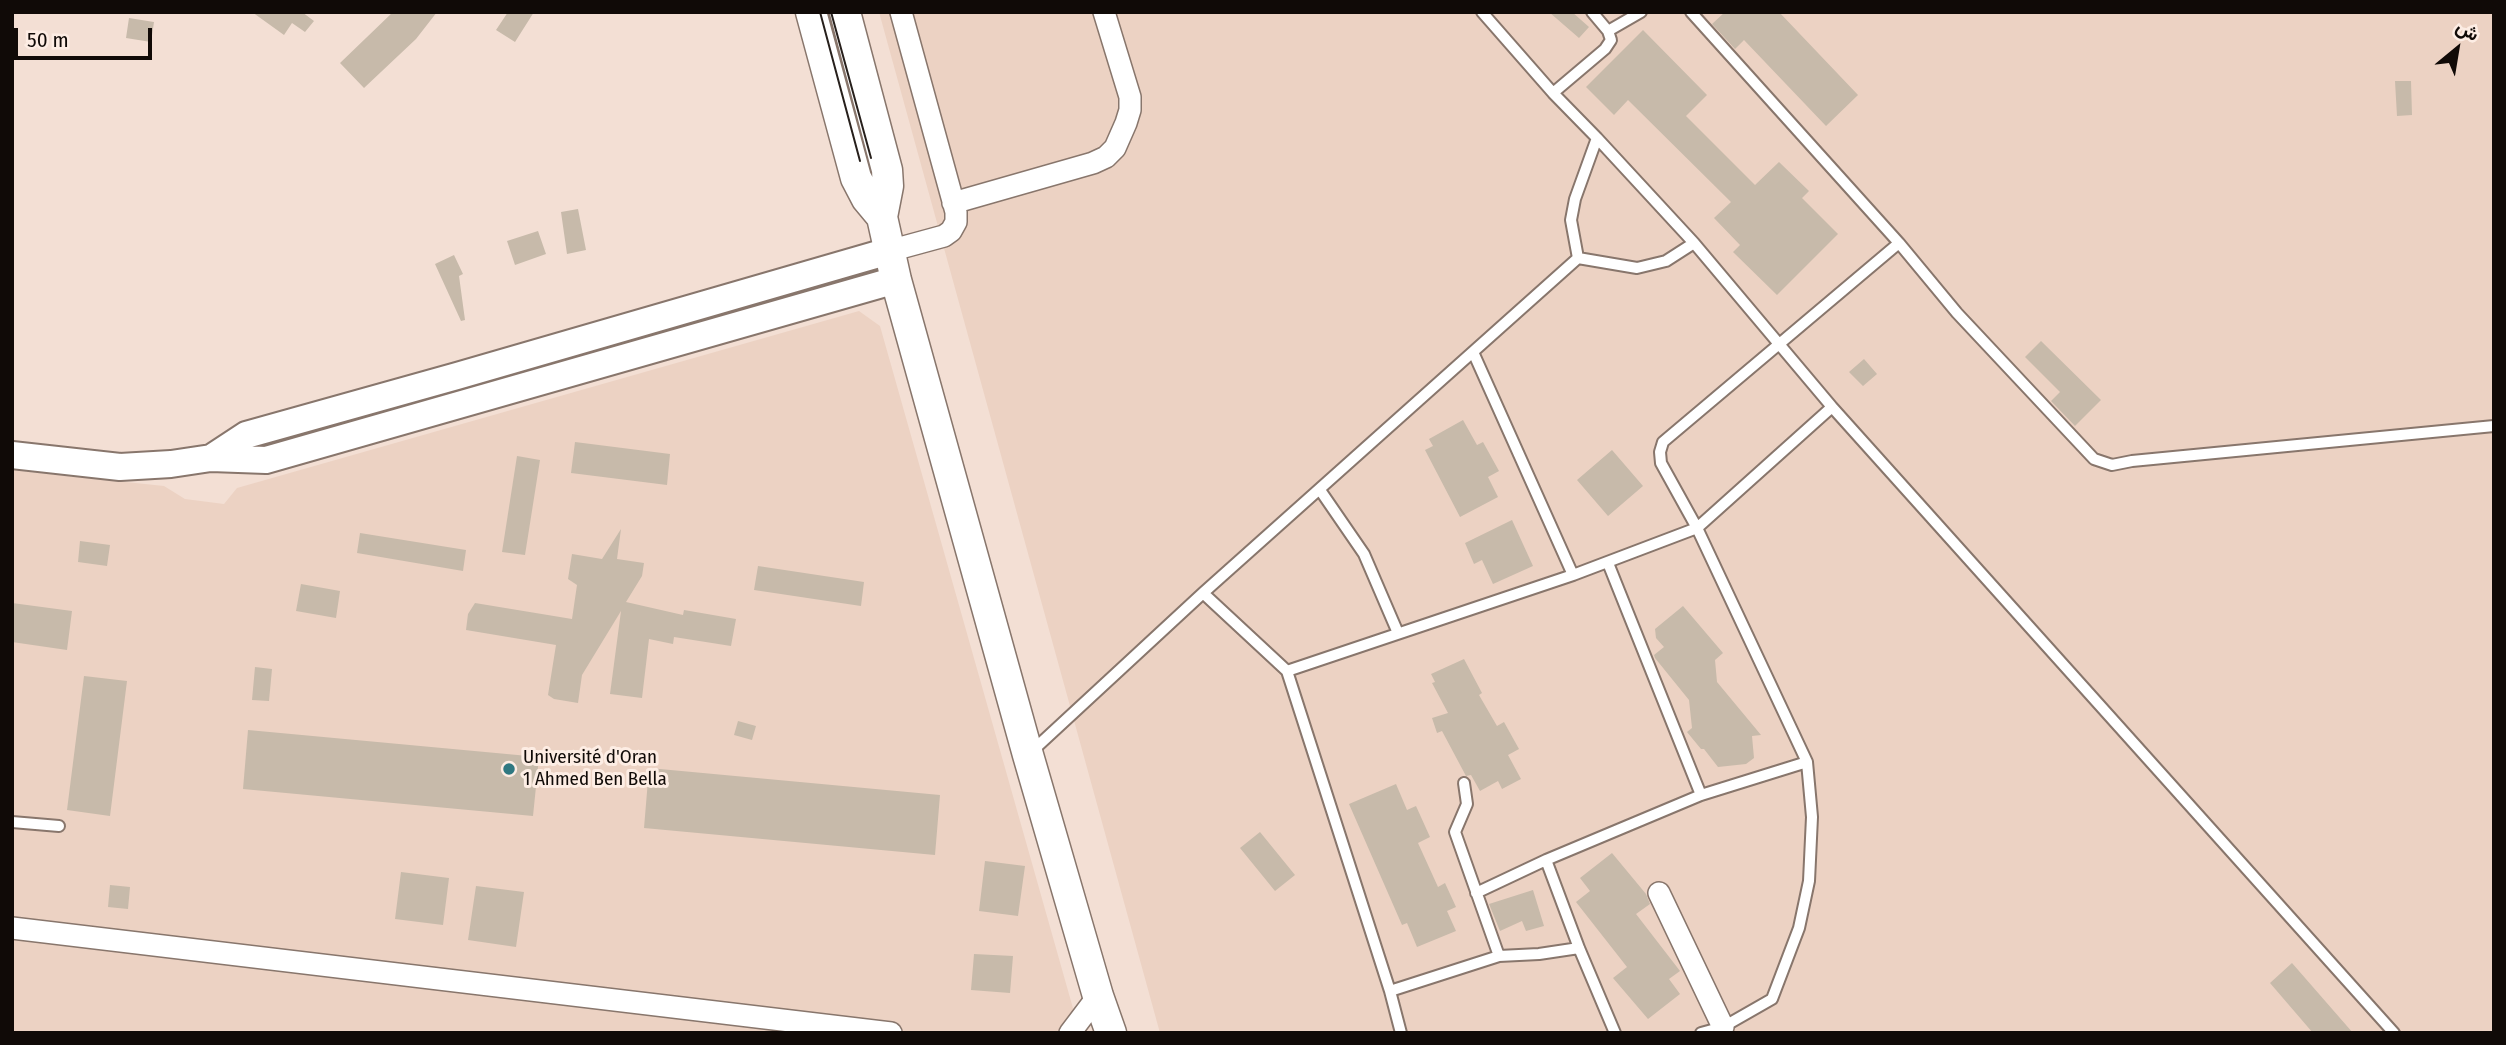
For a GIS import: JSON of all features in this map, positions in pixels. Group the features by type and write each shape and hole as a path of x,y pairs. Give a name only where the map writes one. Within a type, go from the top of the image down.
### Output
{"main road":[{"path":"811,12 856,178 867,199 882,217"},
{"path":"845,12 887,170 888,186 882,217 889,251 1028,755 1111,1033"}],"street":[{"path":"211,458 246,435 944,236 956,222 953,203 901,12"},
{"path":"953,203 1093,163 1106,158 1115,148 1130,110 1130,97 1104,12"},
{"path":"12,455 120,467 211,458 266,460 897,280"},
{"path":"1659,893 1723,1027"},
{"path":"12,928 891,1033"},
{"path":"1070,1033 1098,996"}],"lane":[{"path":"1482,12 1553,93 1693,243 1832,407 2393,1033"},
{"path":"1553,93 1605,49 1611,40 1608,31 1592,12"},
{"path":"1608,31 1641,12"},
{"path":"1691,12 1899,243 1957,313 2094,459 2112,466 2132,461 2494,426"},
{"path":"1578,258 1571,220 1575,199 1597,138"},
{"path":"1578,258 1637,268 1666,261 1693,243"},
{"path":"1700,1033 1723,1027 1772,999 1799,928 1809,881 1812,817 1808,762 1697,528 1661,463 1660,452 1663,442 1899,243"},
{"path":"1028,755 1203,593 1578,258"},
{"path":"1473,352 1573,575"},
{"path":"1287,671 1573,575 1697,528 1832,407"},
{"path":"1320,490 1364,554 1398,633"},
{"path":"1608,562 1701,795"},
{"path":"1203,593 1287,671 1390,991 1401,1033"},
{"path":"1476,893 1546,860 1701,795 1808,762"},
{"path":"1464,783 1467,804 1455,832 1499,956"},
{"path":"12,822 59,826"},
{"path":"1546,860 1615,1033"},
{"path":"1390,991 1499,956 1579,948"}],"shaded area":[{"path":"879,12 2494,12 2494,1033 1160,1033"},
{"name":"Université d'Oran 1 Ahmed Ben Bella","path":"859,311 880,326 1080,1033 12,1033 12,470 164,486 185,499 224,504 237,488"}],"building":[{"path":"252,12 302,12 314,21 305,32 292,23 284,35"},
{"path":"393,12 437,12 416,39 364,88 340,63"},
{"path":"508,12 534,12 515,42 496,30"},
{"path":"1549,12 1572,12 1589,27 1579,38"},
{"path":"1725,12 1779,12 1858,95 1826,126 1744,40 1735,49 1712,24"},
{"path":"129,18 154,22 151,42 126,38"},
{"path":"1643,30 1707,95 1686,116 1755,185 1779,162 1809,191 1802,198 1838,234 1777,295 1733,252 1740,245 1714,218 1731,202 1628,100 1614,115 1586,87"},
{"path":"2395,81 2411,81 2412,115 2397,116"},
{"path":"578,209 586,250 567,254 561,212"},
{"path":"538,231 546,254 515,265 507,241"},
{"path":"454,255 463,274 459,276 465,320 461,321 435,264"},
{"path":"2041,341 2101,400 2075,426 2051,401 2060,392 2025,357"},
{"path":"1864,359 1877,374 1863,386 1849,372"},
{"path":"1463,420 1477,445 1483,442 1499,471 1488,477 1498,497 1460,517 1425,450 1433,446 1429,439"},
{"path":"575,442 670,454 667,485 571,473"},
{"path":"1612,450 1643,486 1608,516 1577,480"},
{"path":"517,456 540,460 525,555 502,552"},
{"path":"1512,520 1533,566 1493,584 1482,560 1474,564 1465,543"},
{"path":"621,529 617,559 644,563 642,576 626,602 683,615 684,610 736,619 731,646 674,637 673,644 649,639 642,698 610,694 621,611 582,675 578,703 554,699 548,695 556,645 466,630 468,614 475,603 572,619 577,585 568,579 572,554 602,559"},
{"path":"360,533 466,550 463,571 357,553"},
{"path":"80,541 110,545 107,566 78,562"},
{"path":"758,566 864,582 861,606 754,590"},
{"path":"301,584 340,591 336,618 296,611"},
{"path":"12,603 72,611 67,650 12,642"},
{"path":"1683,606 1723,653 1715,660 1717,682 1761,735 1752,736 1754,758 1746,764 1718,767 1704,749 1701,749 1687,732 1692,728 1689,700 1655,658 1654,655 1664,647 1656,638 1655,629"},
{"path":"1464,659 1482,693 1479,695 1497,726 1504,722 1519,749 1508,755 1521,779 1502,789 1498,781 1480,791 1471,775 1466,776 1442,731 1437,733 1432,718 1448,713 1432,683 1435,682 1431,674"},
{"path":"255,667 272,669 269,701 252,700"},
{"path":"84,676 127,681 110,816 67,810"},
{"path":"738,721 756,726 752,740 734,735"},
{"path":"248,730 539,757 533,816 243,789"},
{"path":"649,768 940,795 935,855 644,828"},
{"path":"1396,784 1407,810 1416,806 1430,837 1418,843 1438,887 1445,883 1456,907 1447,911 1456,931 1417,947 1407,923 1402,925 1349,804"},
{"path":"1260,832 1295,875 1275,891 1240,848"},
{"path":"1612,853 1646,894 1650,904 1636,914 1680,971 1669,979 1680,994 1648,1019 1613,978 1627,967 1576,902 1590,891 1580,878"},
{"path":"985,861 1025,866 1018,916 979,911"},
{"path":"401,872 449,878 443,925 395,919"},
{"path":"110,885 130,887 128,909 108,907"},
{"path":"476,886 524,892 516,947 468,940"},
{"path":"1533,890 1544,926 1526,931 1522,921 1500,931 1489,904"},
{"path":"974,954 1013,956 1010,993 971,990"},
{"path":"2292,963 2353,1033 2313,1033 2270,983"}],"tram line":[{"path":"820,12 860,161"},
{"path":"831,12 871,158"}],"place":[{"name":"Université d'Oran 1 Ahmed Ben Bella","path":"509,769"}]}
